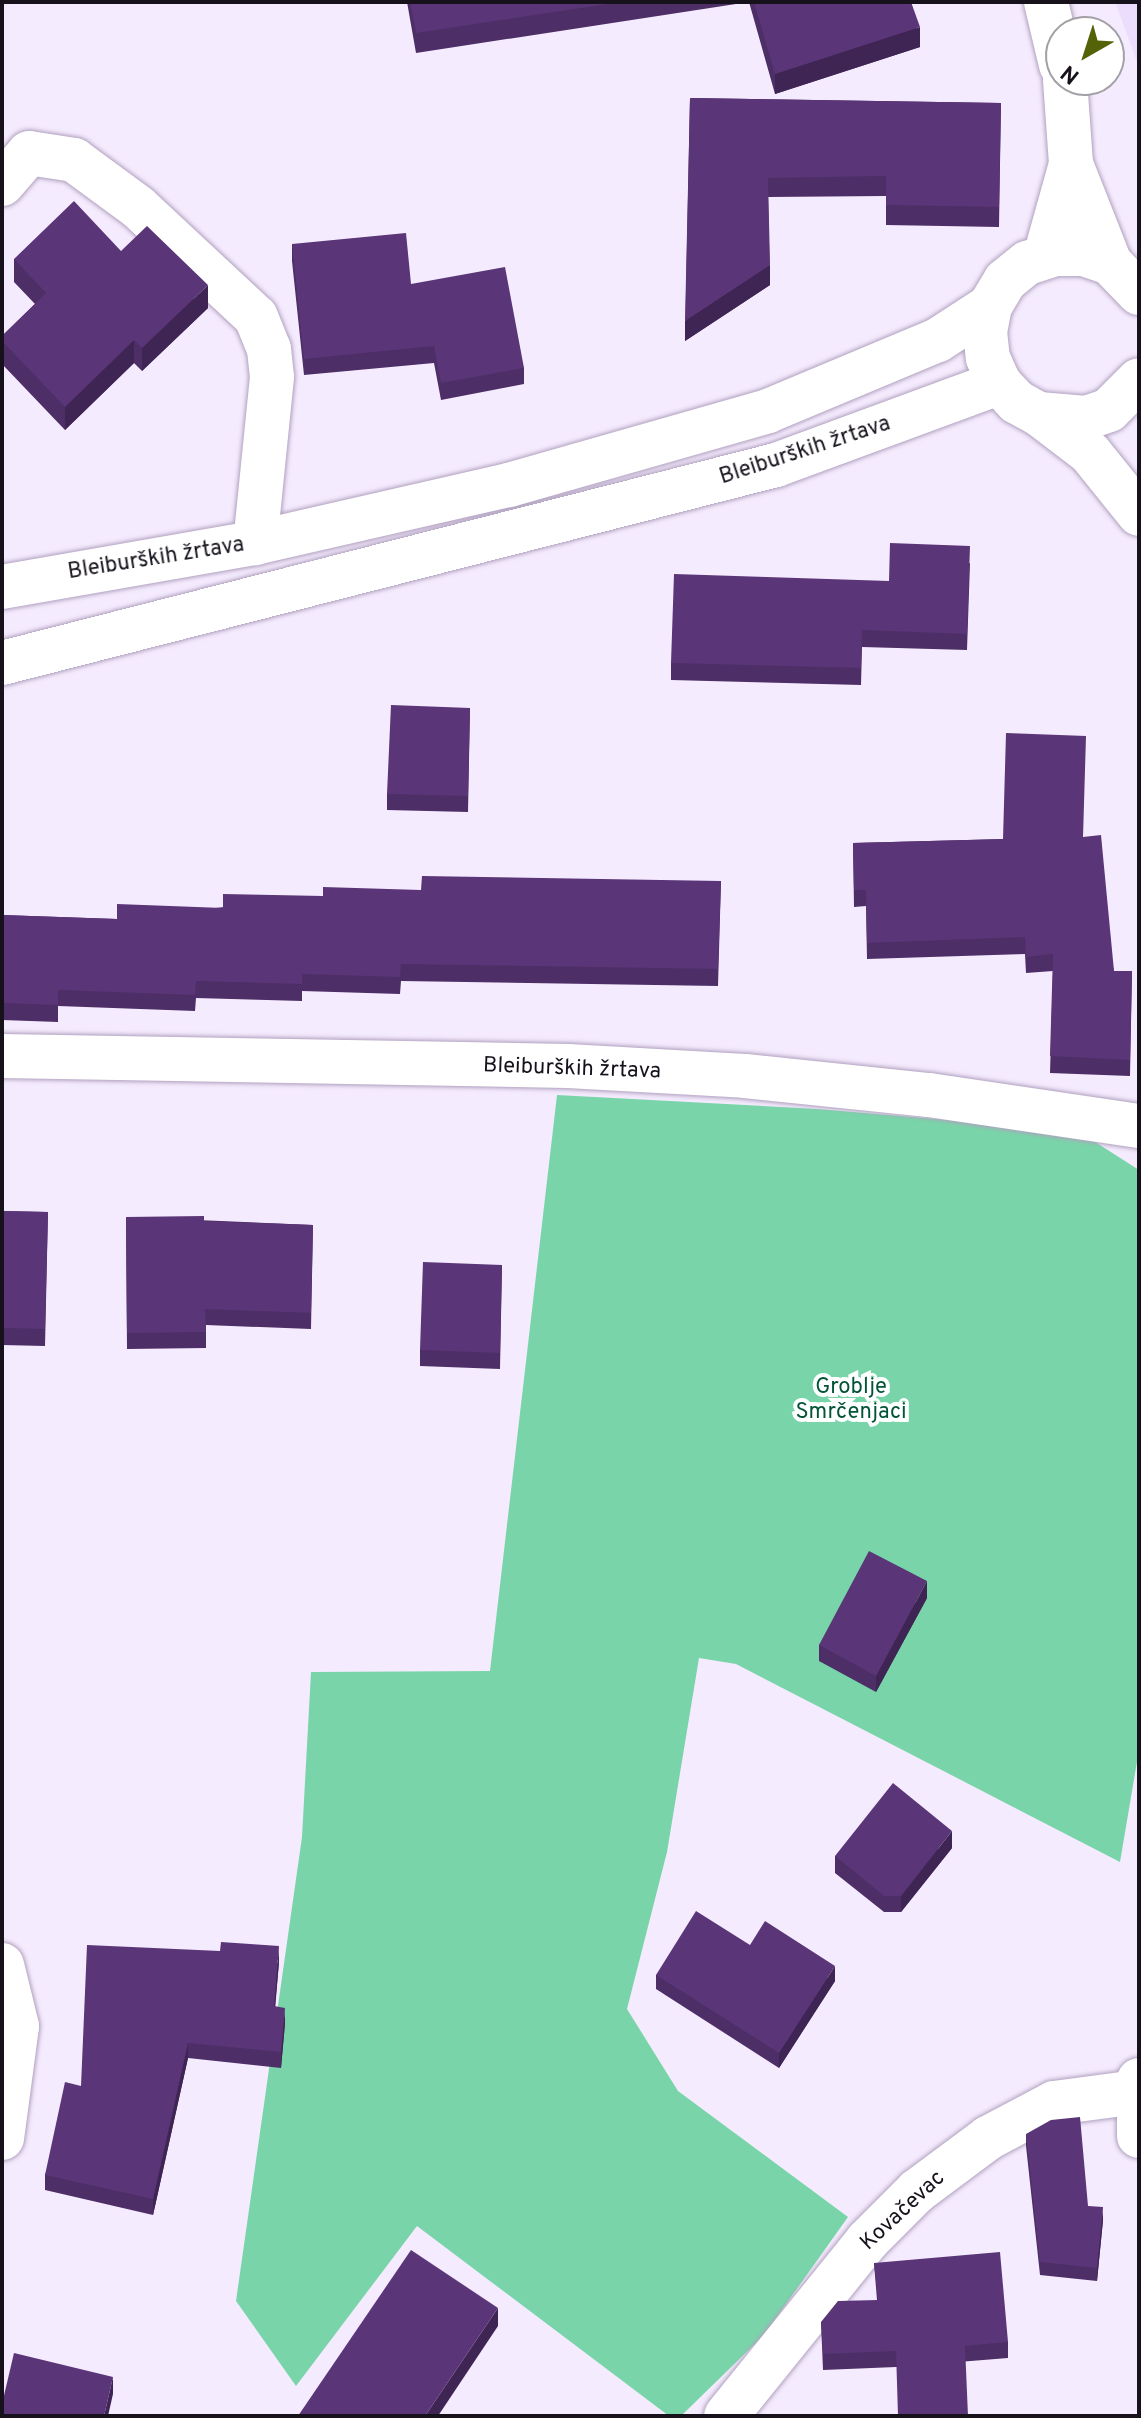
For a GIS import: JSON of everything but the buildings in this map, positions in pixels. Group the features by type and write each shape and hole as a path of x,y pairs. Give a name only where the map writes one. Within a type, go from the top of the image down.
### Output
{"street":[{"path":"1045,257 1071,164 1066,96"},
{"path":"2,184 29,153 74,160 138,207 256,317 269,349 272,377 255,543"},
{"path":"1071,164 1124,278"},
{"path":"1124,278 1084,254 1045,257 1027,263 1005,281 990,306 985,331 988,358 999,383 1017,402 1039,414 1090,453 1139,514"},
{"name":"Bleiburških žrtava","path":"2,587 255,543 509,485 768,411 938,340 990,306"},
{"path":"1039,414 1086,418 1109,410 1139,380"},
{"name":"Bleiburških žrtava","path":"2,663 776,465 999,383"},
{"name":"Bleiburških žrtava","path":"2,1056 568,1066 745,1076 929,1095 1139,1126"},
{"path":"2,1965 17,2026 2,2138"},
{"path":"1139,2080 1139,2136"},
{"name":"Kovačevac","path":"726,2416 867,2241 917,2191 988,2138 1054,2103 1138,2092"}],"shaded area":[{"path":"1115,2 1139,2 1139,67 1125,29 1125,16 1120,16"}],"green space":[{"name":"Groblje Smrčenjaci","path":"557,1095 818,1109 1078,1131 1139,1170 1139,1750 1120,1862 736,1664 699,1658 667,1852 627,2009 678,2091 848,2217 764,2335 681,2416 669,2416 417,2226 296,2386 236,2301 302,1837 311,1672 490,1671"}]}
